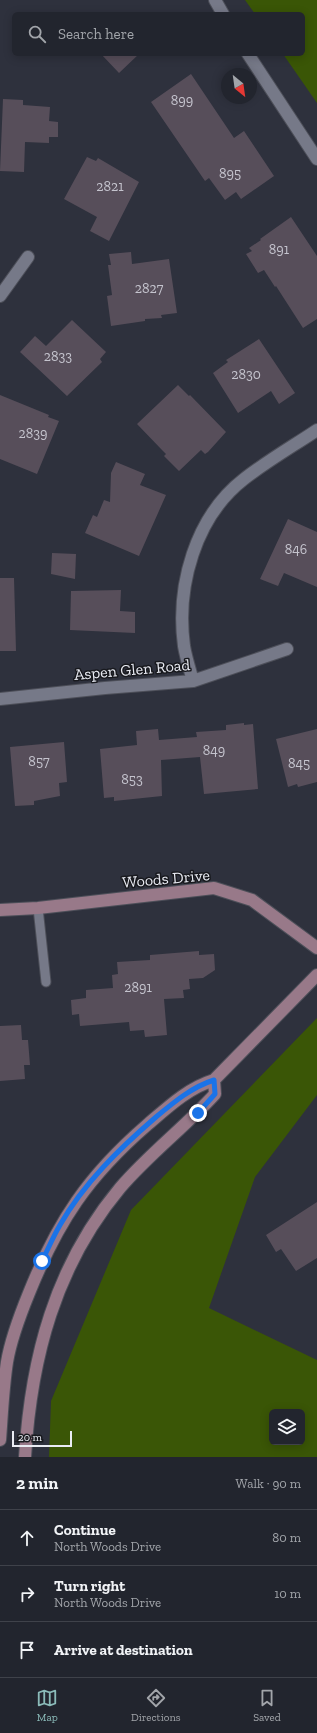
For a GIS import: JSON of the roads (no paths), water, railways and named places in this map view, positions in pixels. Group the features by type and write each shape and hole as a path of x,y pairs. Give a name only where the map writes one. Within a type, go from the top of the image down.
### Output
{"street":[{"path":"215,0 222,12"},
{"path":"249,56 317,159"},
{"path":"0,296 28,257"},
{"path":"193,681 184,646 183,599 186,579 198,542 217,508 243,480 317,430"},
{"name":"Aspen Glen Road","path":"0,698 193,681 287,649"},
{"name":"Woods Drive","path":"0,910 38,908 214,888 252,900 317,948"},
{"path":"0,1440 7,1361 18,1320 42,1261 60,1225 96,1174 116,1153 176,1102 199,1085 214,1080 317,975"},
{"path":"25,1457 28,1412 35,1370 47,1320 66,1273 102,1210 141,1166 198,1113 215,1094 214,1080"}],"lane":[{"path":"38,908 46,982"}]}
